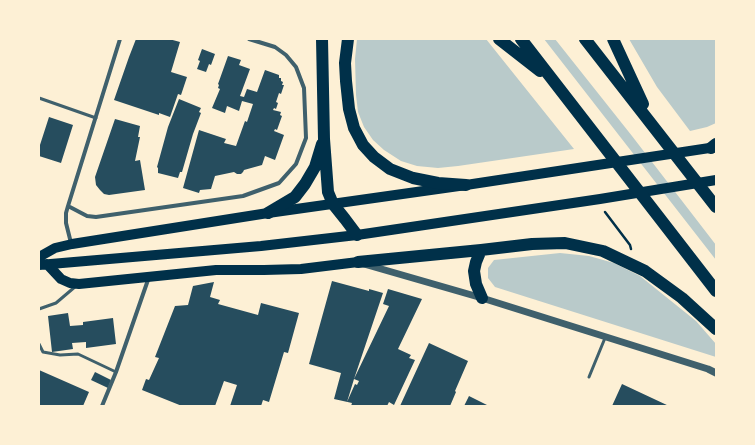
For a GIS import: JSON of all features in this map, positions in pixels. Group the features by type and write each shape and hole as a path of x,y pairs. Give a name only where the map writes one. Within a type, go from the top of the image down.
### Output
{"highway":[{"path":"322,39 324,139 328,192 333,204 357,235"},
{"path":"348,39 345,62 349,109 354,128 363,145 374,157 390,170 413,178 438,183 466,185"},
{"path":"499,39 554,81"},
{"path":"521,39 716,291"},
{"path":"585,39 716,207"},
{"path":"613,39 652,123"},
{"path":"268,213 294,197 305,184 315,167 324,139"},
{"path":"358,262 532,244 565,244 603,251 644,271 682,298 716,329"},
{"path":"481,250 474,271 476,284 482,298"}],"main road":[{"path":"39,257 55,248 72,244 714,146"},
{"path":"43,265 261,246 357,235 716,180"},
{"path":"43,265 61,279 70,283 79,284 216,270 301,269 358,262"}],"street":[{"path":"72,244 66,223 66,213 120,39"},
{"path":"68,206 87,216 96,217 243,196 278,183 296,164 306,138 304,88 296,67 286,55 275,47 249,39"},
{"path":"358,262 482,298 716,373"},
{"path":"102,406 116,372 149,277"}],"lane":[{"path":"39,98 96,118"},
{"path":"39,310 56,302 79,284"},
{"path":"589,377 605,337"},
{"path":"39,344 43,352 60,355 78,354 116,372"}],"path":[{"path":"606,214 630,245"}],"shaded area":[{"path":"357,39 486,39 574,149 438,168 417,166 401,161 384,150 373,140 364,127 358,112 355,59"},
{"path":"544,39 555,39 632,136 716,245 716,260"},
{"path":"629,39 716,39 716,123 690,131 657,87"},
{"path":"560,253 589,256 614,263 640,276 696,321 716,344 716,357 495,287 488,278 488,268 494,260"}],"building":[{"path":"136,39 169,39 180,42 171,72 187,77 181,95 178,94 170,117 159,113 159,115 114,100"},
{"path":"202,49 215,54 211,65 209,64 206,72 197,69 200,61 198,60"},
{"path":"228,56 241,60 239,65 250,69 240,96 244,97 247,89 257,92 265,70 279,75 279,78 281,78 281,81 283,82 282,85 284,85 276,102 278,103 276,109 274,108 273,110 281,112 280,115 282,116 277,130 275,129 274,131 284,135 275,160 265,156 262,165 244,170 241,174 234,172 215,176 211,189 200,190 199,193 183,188 199,130 226,139 224,143 236,146 253,104 242,101 239,111 227,106 225,113 212,108 220,89 218,88 218,84"},
{"path":"179,99 201,108 199,112 201,113 182,172 180,172 178,178 158,173 157,167 168,127"},
{"path":"49,117 73,125 61,163 39,156 39,148"},
{"path":"115,119 140,126 138,137 140,137 135,161 140,160 145,190 109,195 104,194 96,185 95,177"},
{"path":"332,281 369,291 369,289 383,293 347,402 334,399 341,373 309,364"},
{"path":"214,282 210,297 220,300 218,304 258,315 261,303 299,313 288,353 284,352 269,402 263,400 261,406 230,406 237,385 224,381 215,406 182,406 142,390 146,379 149,380 159,358 155,357 175,306 188,305 193,286"},
{"path":"388,289 422,299 398,349 411,355 409,358 415,360 394,405 389,402 387,406 351,406 352,403 347,402 355,384 357,385 359,381 354,379 389,306 383,304"},
{"path":"68,313 70,326 83,325 83,322 113,318 116,344 86,348 86,342 72,343 73,349 52,352 48,316"},
{"path":"429,343 468,361 450,406 400,406"},
{"path":"39,370 89,392 83,406 39,406"},
{"path":"95,372 111,380 108,388 91,380"},
{"path":"622,384 669,406 612,406"},
{"path":"469,396 489,406 464,406"}]}
